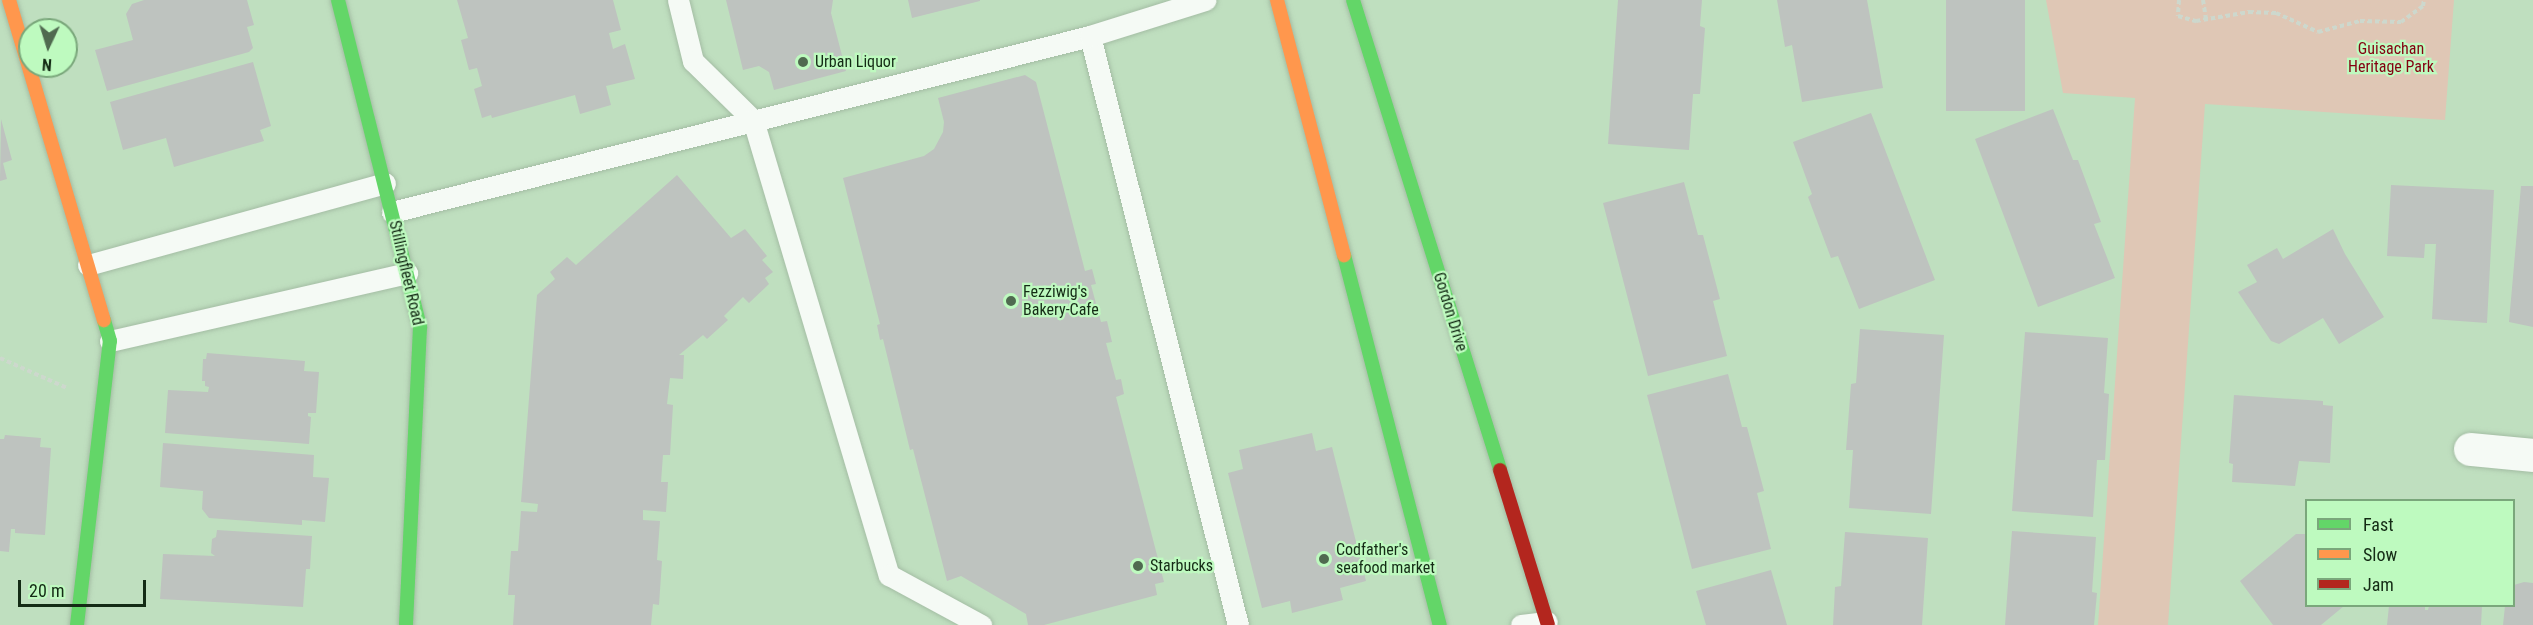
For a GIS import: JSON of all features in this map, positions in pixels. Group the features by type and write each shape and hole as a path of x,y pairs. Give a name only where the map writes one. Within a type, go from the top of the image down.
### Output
{"street":[{"path":"9,0 110,341 77,625"},
{"name":"Stillingfleet Road","path":"338,0 420,327 406,625"},
{"path":"1277,0 1440,625"},
{"name":"Gordon Drive","path":"1353,0 1547,623"},
{"path":"2470,449 2533,455"}],"lane":[{"path":"678,0 693,61 753,120 889,575 981,625"},
{"path":"392,212 1090,36 1205,0"},
{"path":"1090,36 1238,625"},
{"path":"88,265 385,183"},
{"path":"110,341 407,273"},
{"path":"1521,625 1547,623"}],"path":[{"path":"2179,0 2178,16 2196,21 2249,12 2276,13 2318,32 2360,21 2400,22 2423,6 2424,0"},
{"path":"2203,0 2206,19"},
{"path":"0,358 69,388 104,392"}],"green space":[{"name":"Guisachan Heritage Park","path":"2046,0 2454,0 2445,120 2205,104 2168,625 2098,625 2135,98 2063,93"}],"building":[{"path":"144,0 247,0 254,25 247,27 253,48 249,52 107,91 95,50 133,40 126,14 132,4"},
{"path":"457,0 613,0 621,30 609,33 613,49 625,44 635,79 606,86 611,105 580,114 575,95 492,118 491,115 482,118 474,89 482,86 477,68 469,70 461,40 468,38"},
{"path":"726,0 833,0 831,13 846,71 774,90 769,72 759,66 743,70"},
{"path":"908,0 980,0 980,1 912,18"},
{"path":"1618,0 1702,0 1700,26 1705,28 1700,94 1693,94 1689,150 1608,144"},
{"path":"1777,0 1867,0 1883,88 1802,102 1792,45 1785,47"},
{"path":"1946,0 2025,0 2025,111 1946,111"},
{"path":"253,62 271,126 260,130 264,141 174,167 166,138 123,150 110,102"},
{"path":"1025,75 1036,82 1085,271 1092,269 1096,284 1091,285 1101,322 1107,321 1112,342 1106,343 1116,380 1121,379 1124,394 1116,397 1164,582 1155,584 1157,595 1044,625 1028,625 1026,614 961,576 947,581 913,449 910,450 883,339 880,340 877,325 880,324 843,178 924,156 934,149 943,132 944,122 938,98"},
{"path":"2053,109 2073,160 2078,160 2101,222 2094,224 2115,278 2038,307 1975,139"},
{"path":"1871,113 1935,280 1859,309 1838,256 1831,258 1808,197 1812,194 1793,142"},
{"path":"1,119 12,160 3,163 7,179 0,181"},
{"path":"677,175 731,238 745,229 767,256 762,260 773,272 765,278 769,284 749,303 743,297 724,316 728,320 707,339 703,335 679,355 684,355 683,379 670,378 667,404 673,405 670,455 663,455 661,482 668,482 666,512 643,510 643,520 660,521 657,560 662,561 659,605 653,604 651,625 513,625 515,595 508,595 511,551 518,551 521,511 537,512 538,504 521,502 537,295 555,279 550,272 567,257 576,265"},
{"path":"1684,182 1698,235 1703,235 1720,299 1713,301 1727,356 1648,376 1603,203"},
{"path":"2391,185 2494,190 2487,323 2432,319 2436,244 2425,244 2424,258 2387,256"},
{"path":"2521,186 2533,186 2533,327 2509,322"},
{"path":"2333,229 2345,254 2384,317 2339,344 2323,318 2279,344 2271,341 2238,292 2257,282 2247,265 2277,248 2283,259"},
{"path":"1860,329 1944,335 1931,514 1849,508 1853,450 1846,450 1851,384 1856,383"},
{"path":"2025,332 2108,338 2104,393 2109,394 2105,460 2097,460 2093,517 2012,511"},
{"path":"207,353 305,361 304,371 319,372 316,413 308,413 311,417 309,444 165,433 168,390 208,392 209,387 205,386 205,381 202,381 203,359 206,359"},
{"path":"1728,374 1742,427 1747,427 1764,491 1757,493 1771,549 1692,569 1647,395"},
{"path":"2234,395 2323,401 2323,405 2333,406 2330,463 2299,461 2295,486 2232,482 2233,464 2229,463"},
{"path":"1312,433 1316,451 1332,447 1366,581 1340,588 1343,600 1292,613 1290,601 1262,608 1228,473 1243,469 1239,450"},
{"path":"5,435 41,438 40,447 51,448 45,535 15,533 15,529 11,529 9,552 0,551 0,439 4,439"},
{"path":"163,443 314,455 313,477 329,478 325,522 302,520 302,525 209,518 202,509 203,491 160,487"},
{"path":"217,530 312,536 310,569 306,569 303,607 160,599 163,554 215,556 211,553 212,539 216,537"},
{"path":"2012,531 2096,537 2092,592 2097,593 2094,625 2005,625"},
{"path":"1845,532 1928,538 1922,625 1833,625 1835,587 1841,586"},
{"path":"2296,534 2305,534 2305,607 2343,607 2321,625 2273,625 2240,581"},
{"path":"1771,570 1787,625 1706,625 1696,591"},
{"path":"2524,582 2533,583 2533,625 2503,625 2505,607 2515,607 2515,585"},
{"path":"2389,607 2425,607 2425,610 2428,610 2429,607 2482,607 2481,625 2387,625"}],"traffic: fast":[{"path":"338,0 420,327 406,625"},
{"path":"1353,0 1500,470"},
{"path":"1344,255 1440,625"},
{"path":"77,625 110,341 104,320"}],"traffic: slow":[{"path":"9,0 104,320"},
{"path":"1277,0 1344,255"}],"traffic: jam":[{"path":"1500,470 1548,625"}],"place":[{"name":"Urban Liquor","path":"803,62"},
{"name":"Fezziwig's Bakery-Cafe","path":"1011,301"},
{"name":"Codfather's seafood market","path":"1324,559"},
{"name":"Starbucks","path":"1138,566"}]}
